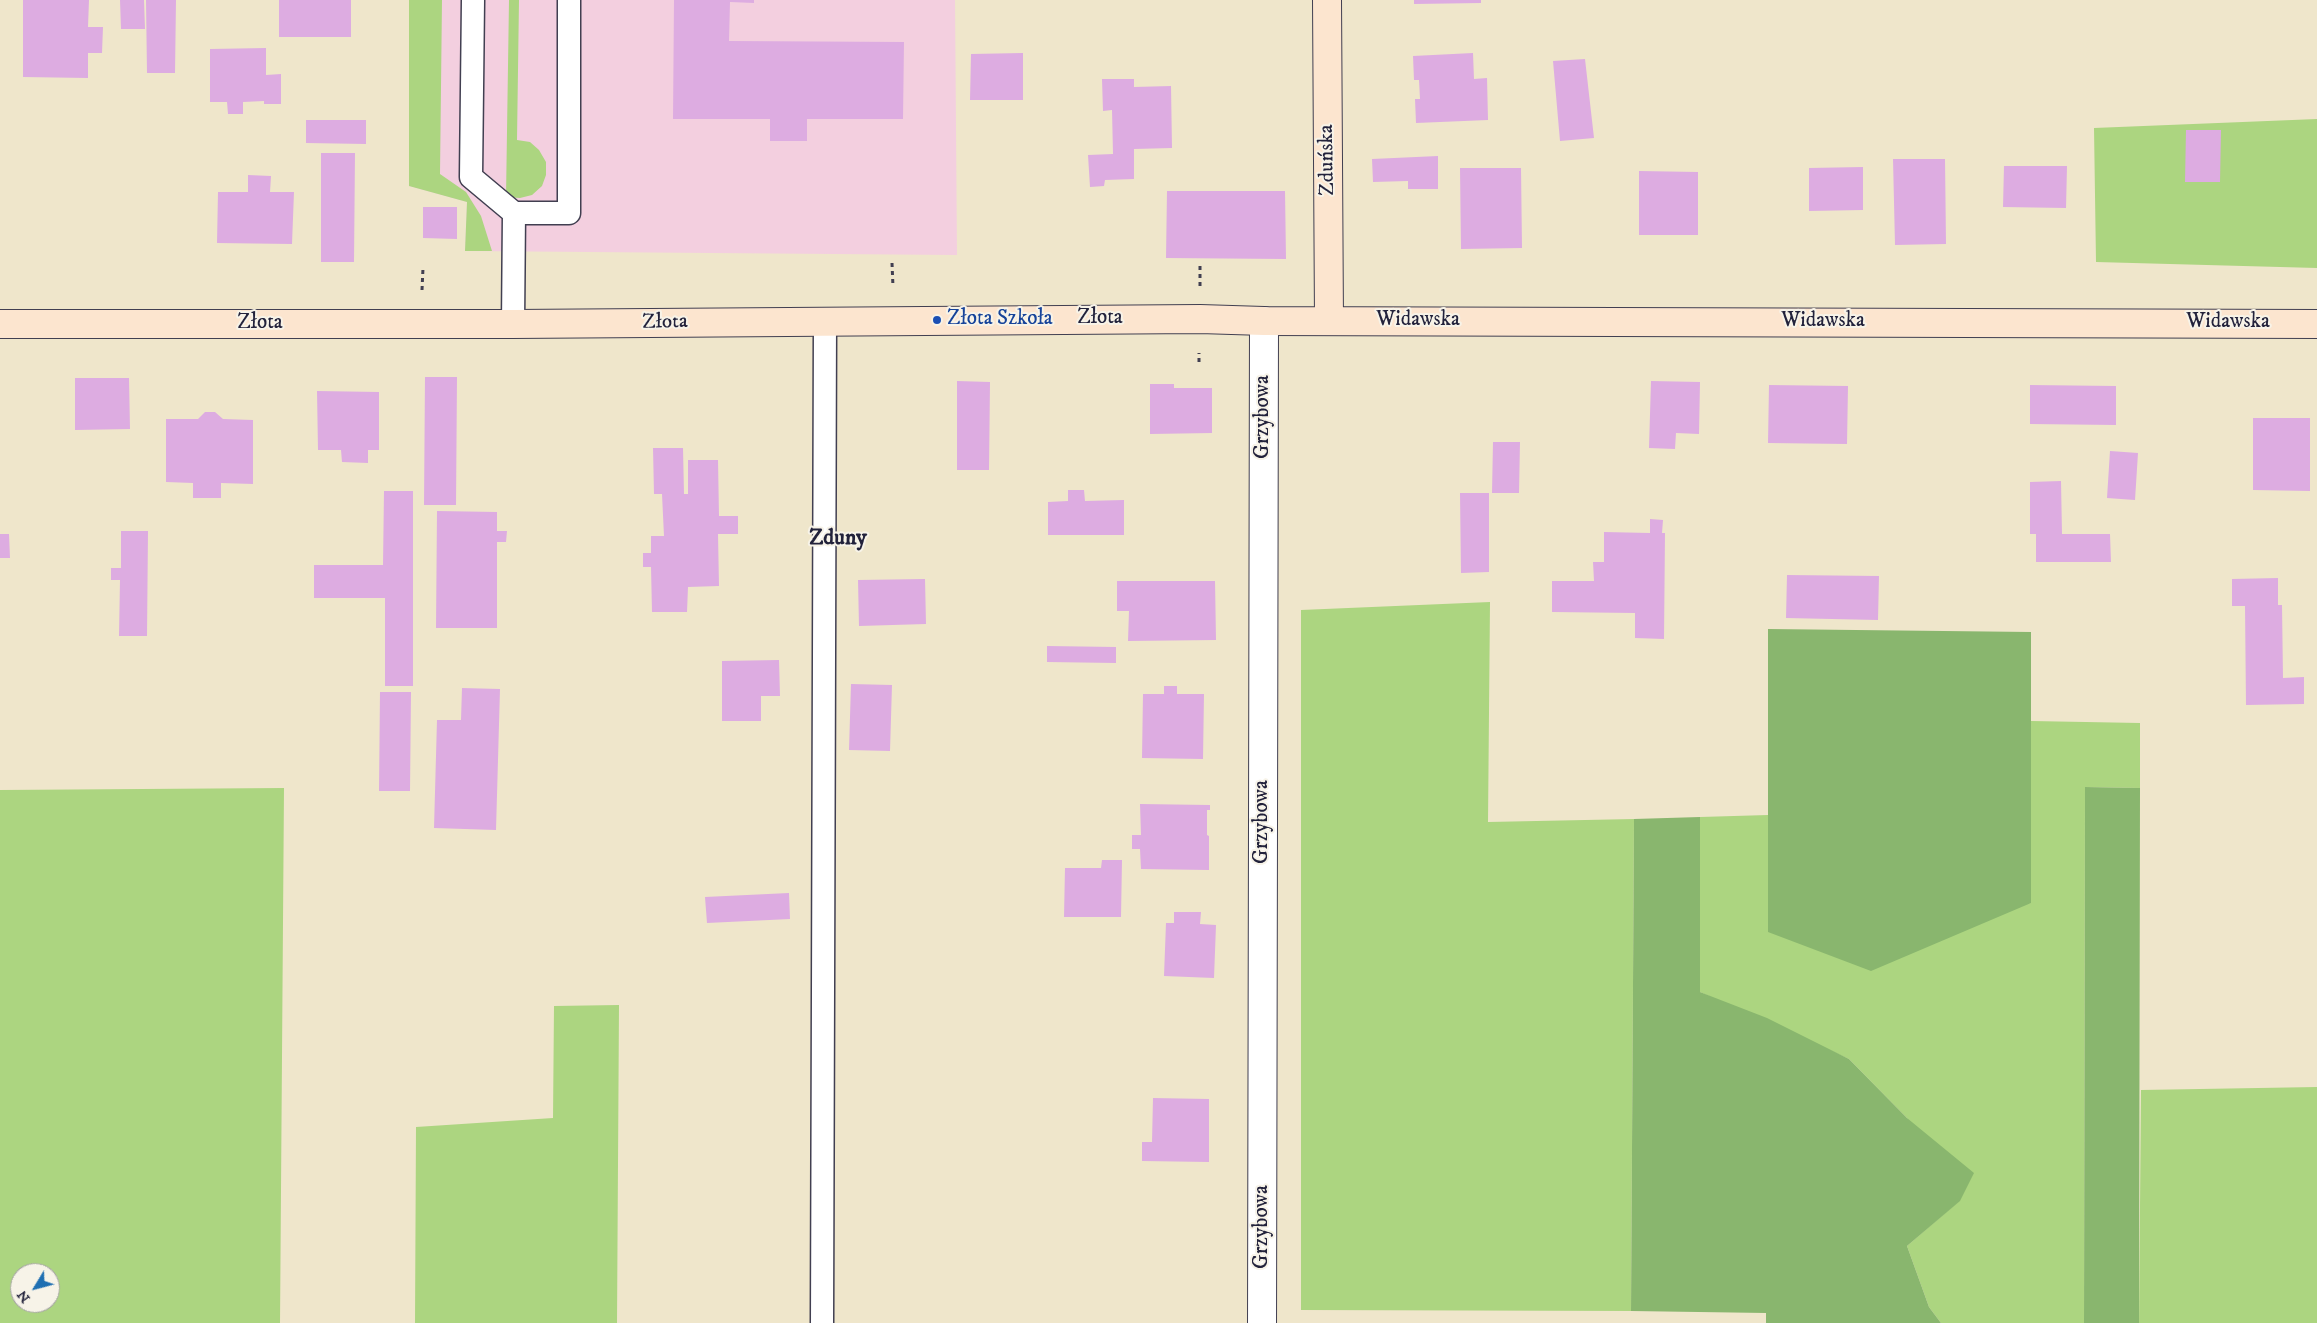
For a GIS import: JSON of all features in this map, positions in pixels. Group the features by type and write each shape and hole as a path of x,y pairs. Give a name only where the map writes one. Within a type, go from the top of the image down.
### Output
{"street":[{"name":"Zduńska","path":"1327,0 1329,320"},
{"name":"Złota","path":"0,324 513,324 1200,319 1264,321 1329,320"},
{"name":"Widawska","path":"1329,320 2317,324"},
{"name":"Grzybowa","path":"1262,1323 1264,321"}],"lane":[{"path":"473,0 471,177 514,213 569,213 569,0"},
{"path":"513,324 514,213"},
{"path":"822,1323 825,321"}],"shaded area":[{"path":"409,0 955,0 957,255 465,251 467,202 409,186"}],"green space":[{"path":"409,0 442,0 440,174 466,192 481,216 492,251 465,251 467,202 409,186"},
{"path":"509,0 519,0 517,140 530,142 539,150 546,162 546,175 542,186 532,195 520,198 506,197"},
{"path":"2317,119 2317,268 2096,262 2094,128"},
{"path":"1490,602 1488,822 1634,819 1631,1311 1301,1310 1301,610"},
{"path":"1768,629 2031,632 2031,903 1871,971 1768,932"},
{"path":"2031,721 2140,723 2140,788 2085,787 2084,1323 1941,1323 1929,1307 1907,1246 1959,1201 1907,1118 1849,1059 1700,992 1700,817 1768,815 1768,932 2031,903"},
{"path":"2085,787 2140,788 2139,1323 2084,1323"},
{"path":"284,788 280,1323 0,1323 0,790"},
{"path":"1700,817 1700,992 1767,1018 1849,1059 1907,1118 1974,1173 1960,1201 1907,1246 1929,1307 1941,1323 1766,1323 1766,1313 1631,1311 1634,819"},
{"path":"619,1005 617,1323 415,1323 416,1127 553,1118 554,1006"},
{"path":"2317,1087 2317,1323 2139,1323 2141,1090"}],"building":[{"path":"23,0 89,0 88,27 103,27 102,53 88,53 88,78 23,77"},
{"path":"120,0 144,0 145,29 121,29"},
{"path":"146,0 176,0 175,73 147,73"},
{"path":"279,0 351,0 351,37 279,37"},
{"path":"674,0 754,0 754,3 730,2 729,41 904,42 903,119 807,119 807,141 770,141 770,119 673,119"},
{"path":"1414,0 1481,0 1481,3 1414,4"},
{"path":"266,48 266,75 281,74 281,104 264,104 264,101 243,102 243,114 228,114 227,102 210,102 210,49"},
{"path":"1023,53 1023,100 970,100 971,54"},
{"path":"1473,53 1474,79 1487,78 1488,120 1416,123 1415,99 1420,99 1419,80 1414,80 1413,56"},
{"path":"1585,59 1594,138 1560,141 1553,61"},
{"path":"1102,79 1134,79 1134,87 1171,86 1172,148 1134,149 1134,179 1105,180 1104,186 1090,187 1088,155 1113,154 1112,110 1103,111"},
{"path":"306,120 366,120 366,144 306,143"},
{"path":"2186,130 2221,130 2220,182 2185,182"},
{"path":"321,153 355,153 354,262 321,262"},
{"path":"1438,156 1438,189 1408,189 1408,181 1373,182 1372,159"},
{"path":"1893,159 1945,159 1946,244 1895,245"},
{"path":"2004,166 2067,166 2066,208 2003,207"},
{"path":"1863,167 1863,210 1809,211 1809,168"},
{"path":"1460,168 1521,168 1522,248 1461,249"},
{"path":"1639,171 1698,172 1698,235 1639,235"},
{"path":"248,175 271,176 270,192 294,192 292,244 217,243 218,192 248,192"},
{"path":"1167,191 1285,191 1286,259 1166,258"},
{"path":"423,207 457,207 457,239 423,238"},
{"path":"425,377 457,377 456,505 424,505"},
{"path":"75,378 129,378 130,429 75,430"},
{"path":"957,381 990,382 989,470 957,470"},
{"path":"1651,381 1700,382 1699,434 1676,433 1675,449 1649,448"},
{"path":"1150,384 1174,384 1174,388 1212,388 1212,433 1150,434"},
{"path":"1769,385 1848,386 1847,444 1768,443"},
{"path":"2030,385 2116,386 2116,425 2030,424"},
{"path":"317,391 379,392 379,450 368,450 368,463 342,462 341,450 318,450"},
{"path":"205,412 215,412 223,419 253,420 253,484 221,483 221,498 193,498 193,483 166,482 166,419 198,419"},
{"path":"2253,418 2310,418 2310,491 2253,490"},
{"path":"1493,442 1520,442 1519,493 1492,493"},
{"path":"653,448 683,448 684,494 688,494 688,460 718,460 719,516 738,516 738,534 718,534 719,586 688,587 687,612 652,612 651,567 643,567 643,553 651,553 651,536 664,536 662,494 654,494"},
{"path":"2110,451 2138,453 2135,500 2107,498"},
{"path":"2061,481 2062,534 2110,534 2111,562 2036,562 2036,534 2030,534 2030,482"},
{"path":"1068,490 1084,490 1085,501 1124,500 1124,535 1048,535 1048,502 1068,501"},
{"path":"384,491 413,491 413,686 385,686 385,598 314,598 314,565 383,565"},
{"path":"1460,493 1489,493 1489,572 1461,573"},
{"path":"437,511 497,512 497,531 507,531 506,542 497,542 497,628 436,628"},
{"path":"1650,519 1663,520 1662,533 1665,533 1664,639 1635,638 1635,613 1552,612 1552,581 1594,581 1593,562 1604,562 1604,532 1650,533"},
{"path":"121,531 148,531 147,636 119,636 120,580 111,580 111,568 121,568"},
{"path":"0,534 9,534 10,558 0,558"},
{"path":"1787,575 1879,576 1878,620 1786,618"},
{"path":"2278,578 2278,605 2282,605 2283,678 2304,677 2304,704 2246,705 2245,606 2232,606 2232,579"},
{"path":"925,579 926,624 859,626 858,580"},
{"path":"1117,581 1215,581 1216,640 1128,641 1129,611 1117,611"},
{"path":"1047,646 1116,647 1116,663 1047,662"},
{"path":"779,660 780,696 761,696 761,721 722,721 722,661"},
{"path":"851,684 892,685 890,751 849,750"},
{"path":"1164,686 1177,686 1177,694 1204,694 1203,759 1142,758 1143,694 1164,694"},
{"path":"462,688 500,689 496,830 434,828 437,720 461,720"},
{"path":"380,692 411,692 410,791 379,791"},
{"path":"1140,804 1210,805 1210,810 1207,810 1209,870 1141,869 1140,849 1132,849 1132,835 1141,835"},
{"path":"1102,860 1122,860 1121,917 1064,917 1065,868 1101,868"},
{"path":"789,893 790,919 707,923 705,897"},
{"path":"1174,912 1201,912 1200,924 1216,925 1214,978 1164,976 1166,923 1174,923"},
{"path":"1153,1098 1209,1099 1209,1162 1142,1161 1142,1142 1152,1142"}],"place":[{"name":"Złota Szkoła","path":"937,320"}],"district":[{"name":"Zduny","path":"838,539"}]}
